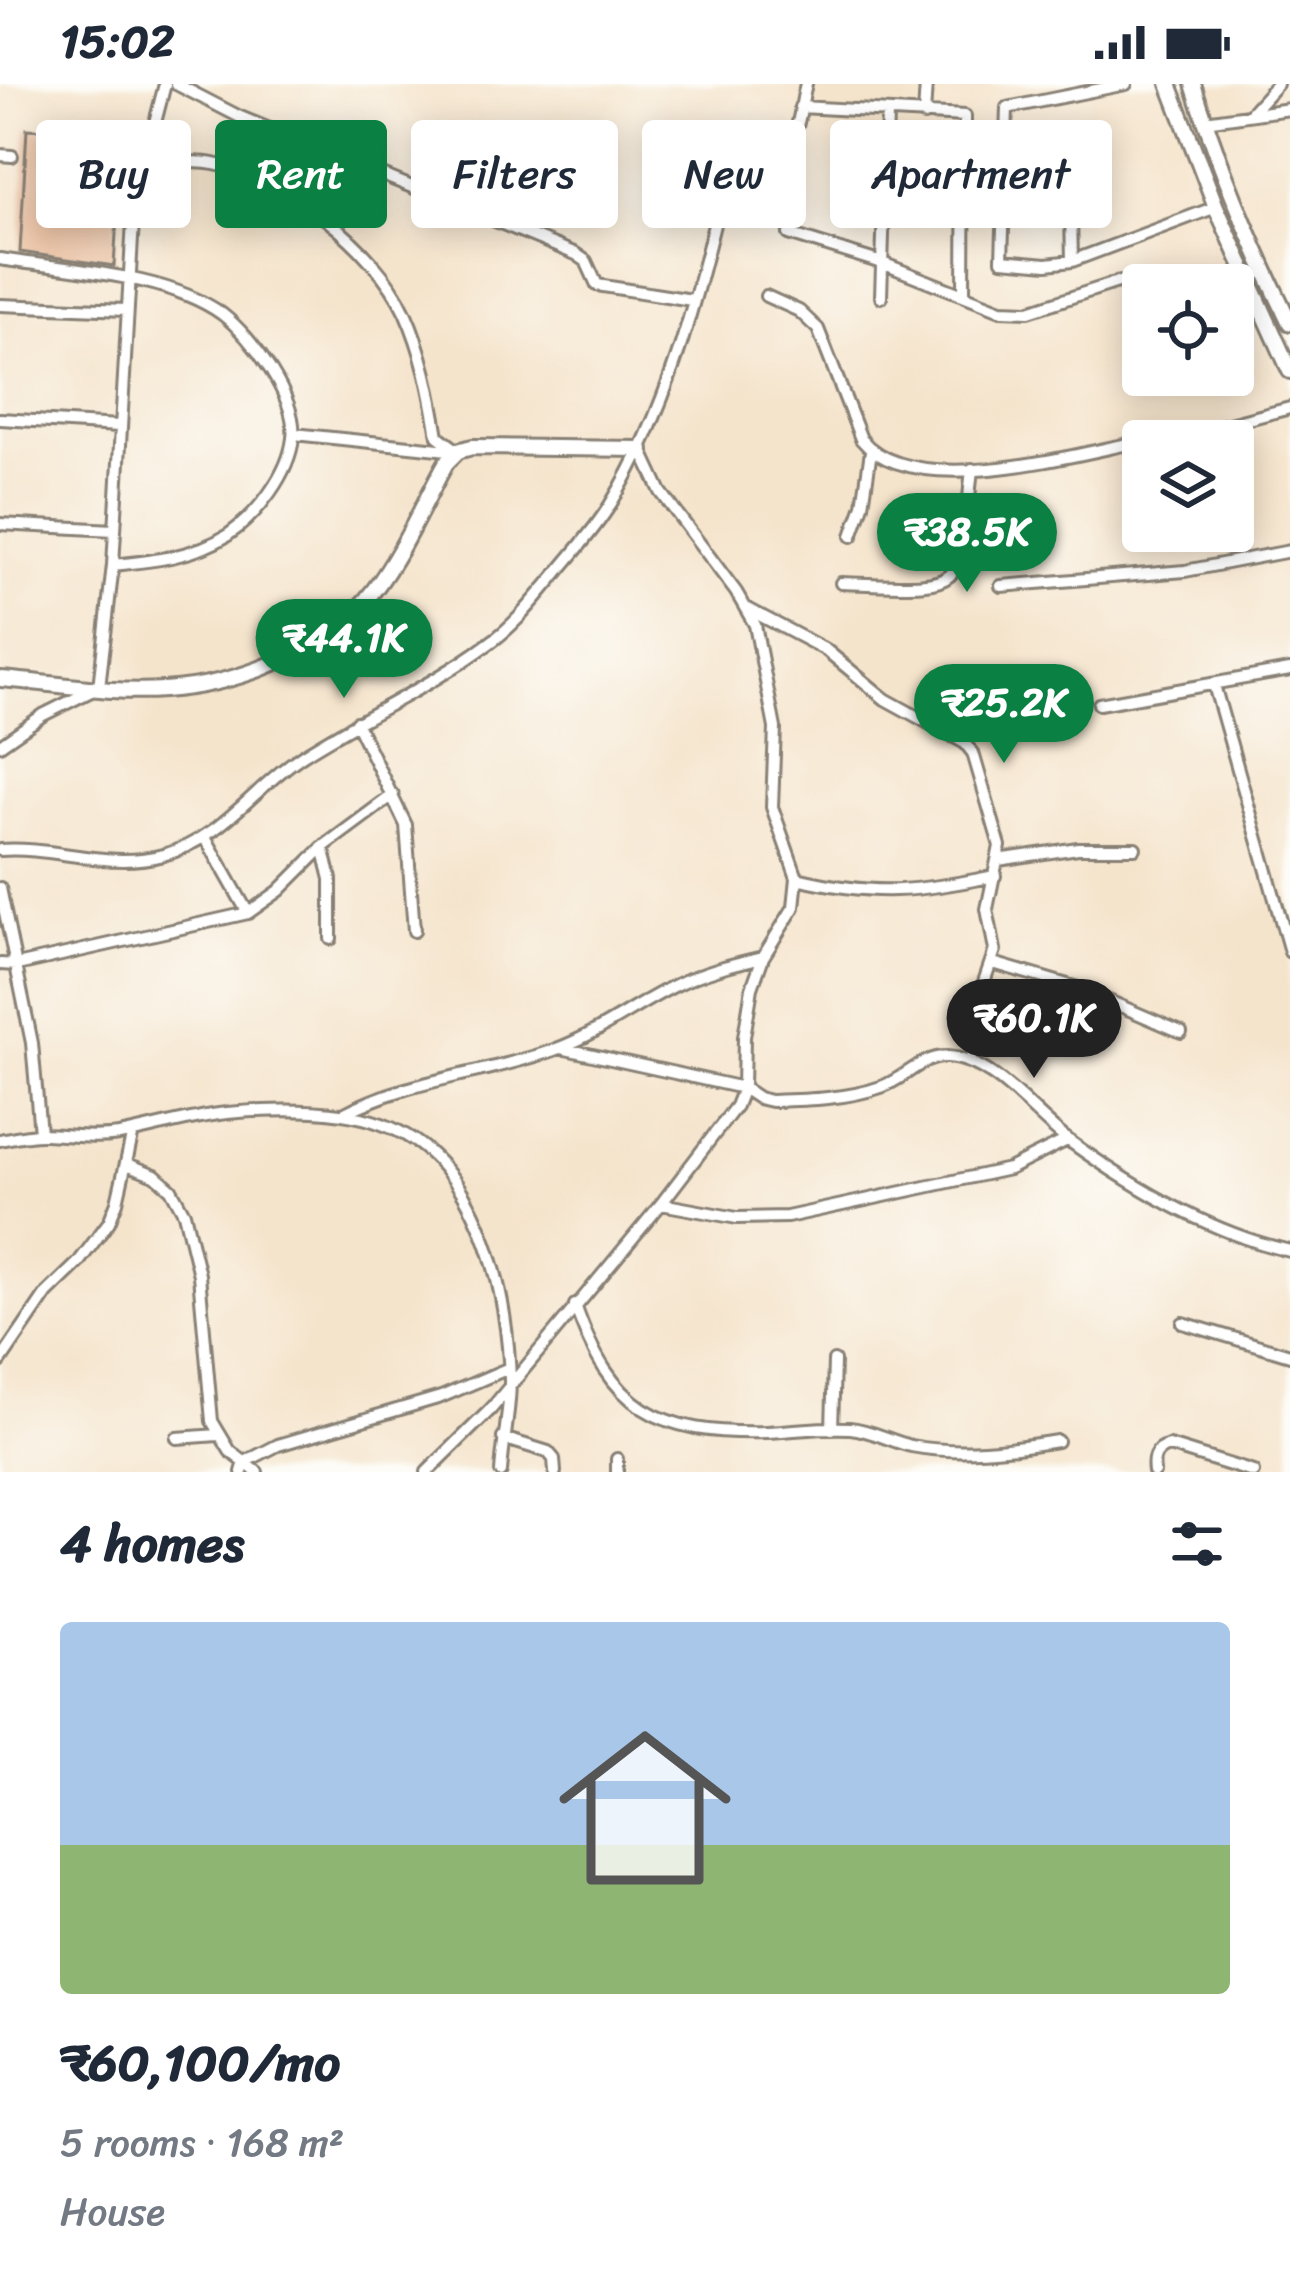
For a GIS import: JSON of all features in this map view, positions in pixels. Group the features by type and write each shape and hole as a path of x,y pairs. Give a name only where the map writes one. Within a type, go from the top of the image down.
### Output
{"street":[{"path":"156,120 165,84"},
{"path":"176,84 240,117 576,254 586,261 597,285 692,300"},
{"path":"0,850 20,848 127,861 159,856 205,837 284,767 418,689 507,630 594,529 641,448 692,300 721,196 740,172 784,152 806,84"},
{"path":"924,115 926,84"},
{"path":"1126,84 1006,108 1002,260 1072,261 1216,207"},
{"path":"1169,84 1216,207 1290,370"},
{"path":"1193,84 1252,244 1290,323"},
{"path":"1251,113 1277,84"},
{"path":"800,107 965,116 964,294"},
{"path":"1205,121 1290,109"},
{"path":"881,297 887,114"},
{"path":"191,163 258,177 317,212 366,255 404,308 429,376 438,436 458,451"},
{"path":"100,687 113,565 132,228"},
{"path":"1071,228 1072,261"},
{"path":"789,234 882,263 1001,310 1029,311 1118,282"},
{"path":"0,260 128,279 176,292 219,312 237,328 280,388 294,434 288,460 269,491 227,535 182,555 113,565"},
{"path":"766,296 799,311 818,329 861,439 888,461 972,469 1122,445"},
{"path":"0,305 126,310"},
{"path":"1244,420 1290,408"},
{"path":"0,419 119,426"},
{"path":"294,434 458,451 641,448"},
{"path":"427,1472 442,1465 510,1387 736,1106 743,1088 746,1013 763,957 794,907 797,878 772,807 775,728 755,625 669,503 641,448"},
{"path":"0,679 162,690 242,674 313,643 347,620 374,590 446,463 458,451"},
{"path":"852,536 863,505 871,451"},
{"path":"841,583 931,586 946,582 962,556 972,469"},
{"path":"0,524 114,530"},
{"path":"1001,586 1185,571 1290,551"},
{"path":"748,609 826,650 885,699 965,743 980,768 1000,846 987,909 994,950 979,990 971,1063"},
{"path":"1099,704 1290,670"},
{"path":"1214,685 1290,952"},
{"path":"0,745 44,715 100,687"},
{"path":"356,722 406,825 414,931"},
{"path":"0,964 17,965 248,913 279,891 323,847 393,795"},
{"path":"205,837 248,913"},
{"path":"323,847 331,879 331,939"},
{"path":"998,860 1078,848 1135,848"},
{"path":"797,878 884,892 994,875"},
{"path":"0,888 32,1042 40,1133"},
{"path":"343,1114 389,1092 499,1068 561,1048 678,984 763,957"},
{"path":"992,963 1082,989 1181,1032"},
{"path":"561,1048 743,1088 771,1101 887,1085 932,1058 971,1063 1067,1140 1223,1231 1290,1251"},
{"path":"0,1139 40,1133 88,1137 133,1132 231,1113 343,1114 377,1122 414,1139 458,1190 490,1244 506,1326 510,1387 501,1472"},
{"path":"0,1362 46,1293 98,1238 117,1202 133,1132"},
{"path":"661,1204 737,1218 787,1217 1009,1169 1067,1140"},
{"path":"127,1164 155,1175 171,1189 184,1213 200,1275 209,1406 218,1435 244,1467 257,1472"},
{"path":"575,1305 590,1350 617,1390 642,1408 689,1426 731,1432 832,1429 878,1433 907,1445 978,1450 1057,1441"},
{"path":"1183,1323 1290,1355"},
{"path":"832,1429 834,1361"},
{"path":"244,1467 278,1445 441,1396 509,1368"},
{"path":"177,1438 218,1435"},
{"path":"503,1438 548,1452 555,1472"},
{"path":"1154,1472 1154,1457 1169,1446 1252,1472"}],"building":[{"path":"27,129 36,130 36,228 116,228 114,266 20,252"}]}
